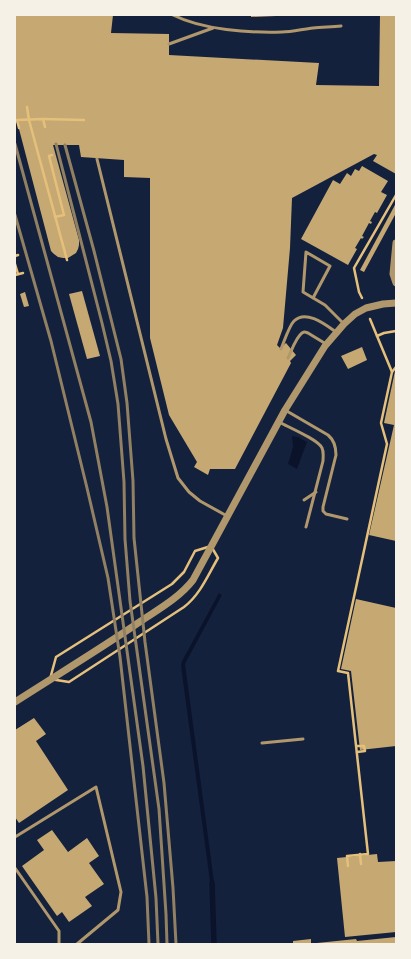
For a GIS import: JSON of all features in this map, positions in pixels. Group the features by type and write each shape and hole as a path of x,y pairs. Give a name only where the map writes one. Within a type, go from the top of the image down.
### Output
{"street":[{"path":"396,243 393,274 396,283"},
{"path":"15,702 129,629 183,591 193,580 279,422 326,344 355,314 366,308 396,303"}],"lane":[{"path":"173,15 181,19 213,28 250,31 283,32 341,26"},
{"path":"169,44 213,28"},
{"path":"97,159 166,439 178,478 188,492 200,501 228,517"},
{"path":"313,298 330,266 306,252 303,292 313,298 325,305 344,324"},
{"path":"281,349 293,322 300,317 315,318 337,332"},
{"path":"288,358 303,332 308,333 326,344"},
{"path":"286,410 332,438 336,455 323,507 326,514 347,519"},
{"path":"279,422 315,441 322,448 323,461 306,527"},
{"path":"304,500 316,492"},
{"path":"262,743 303,739"},
{"path":"15,837 96,787 121,892 118,910 77,944"},
{"path":"15,868 59,931 59,944"}],"path":[{"path":"27,107 28,120 67,260"},
{"path":"43,119 45,127"},
{"path":"19,128 17,120 84,120"},
{"path":"52,155 49,156 64,215 55,217"},
{"path":"392,372 359,292 354,268 396,195"},
{"path":"15,264 16,275 23,273"},
{"path":"377,336 396,331"},
{"path":"348,866 347,856 368,854 348,673 338,671 387,444 381,423 392,372 396,367"},
{"path":"56,657 172,584 180,576"},
{"path":"357,746 364,746 365,751 357,752"},
{"path":"360,854 361,864"}],"water":[{"path":"292,436 298,437 307,442 297,469 288,464 293,447"},
{"path":"219,593 222,595 185,664 215,889 211,889 181,666 182,661"}],"building":[{"path":"15,15 113,15 111,33 169,34 169,55 319,63 316,85 379,86 380,15 396,15 396,174 373,161 377,155 374,154 292,198 290,248 283,328 277,345 280,348 286,343 296,355 290,361 291,363 235,469 210,469 208,475 194,467 197,462 169,415 150,338 150,178 124,177 124,160 81,157 79,145 53,145 79,240 79,245 76,253 68,258 58,257 51,251 19,129 15,121"},
{"path":"251,15 275,15 276,16 251,17"},
{"path":"362,166 388,181 381,192 387,195 377,213 375,212 370,221 372,222 371,224 369,223 362,236 364,237 362,239 361,238 355,248 357,249 348,265 301,239 333,180 340,184 347,173 351,176 355,169 359,171"},
{"path":"396,203 396,213 364,272 360,270"},
{"path":"82,291 100,356 87,359 69,294"},
{"path":"25,292 29,306 24,307 20,294"},
{"path":"362,347 367,360 348,369 341,356"},
{"path":"395,371 396,541 369,535 394,425 384,423"},
{"path":"356,599 396,608 396,746 360,750 351,671 341,669"},
{"path":"34,718 46,734 36,741 68,790 19,823 15,817 15,730"},
{"path":"52,830 68,852 87,838 99,856 89,863 104,884 85,897 92,906 69,922 62,912 57,916 22,866 44,850 37,840"},
{"path":"377,854 378,862 396,861 396,932 345,937 337,858"},
{"path":"396,937 396,944 317,944 356,939 357,941"},
{"path":"311,939 311,944 293,944 293,941"}],"waterway":[{"path":"212,883 214,944"}],"railway":[{"path":"15,144 91,422 107,507 143,766 156,898 158,944"},
{"path":"56,144 102,323 111,361 118,404 124,482 125,539 130,601 159,809 167,944"},
{"path":"65,145 94,251 121,359 127,403 133,481 134,538 145,642 164,783 176,944"},
{"path":"15,215 51,341 108,578 120,657 147,897 149,944"}]}
